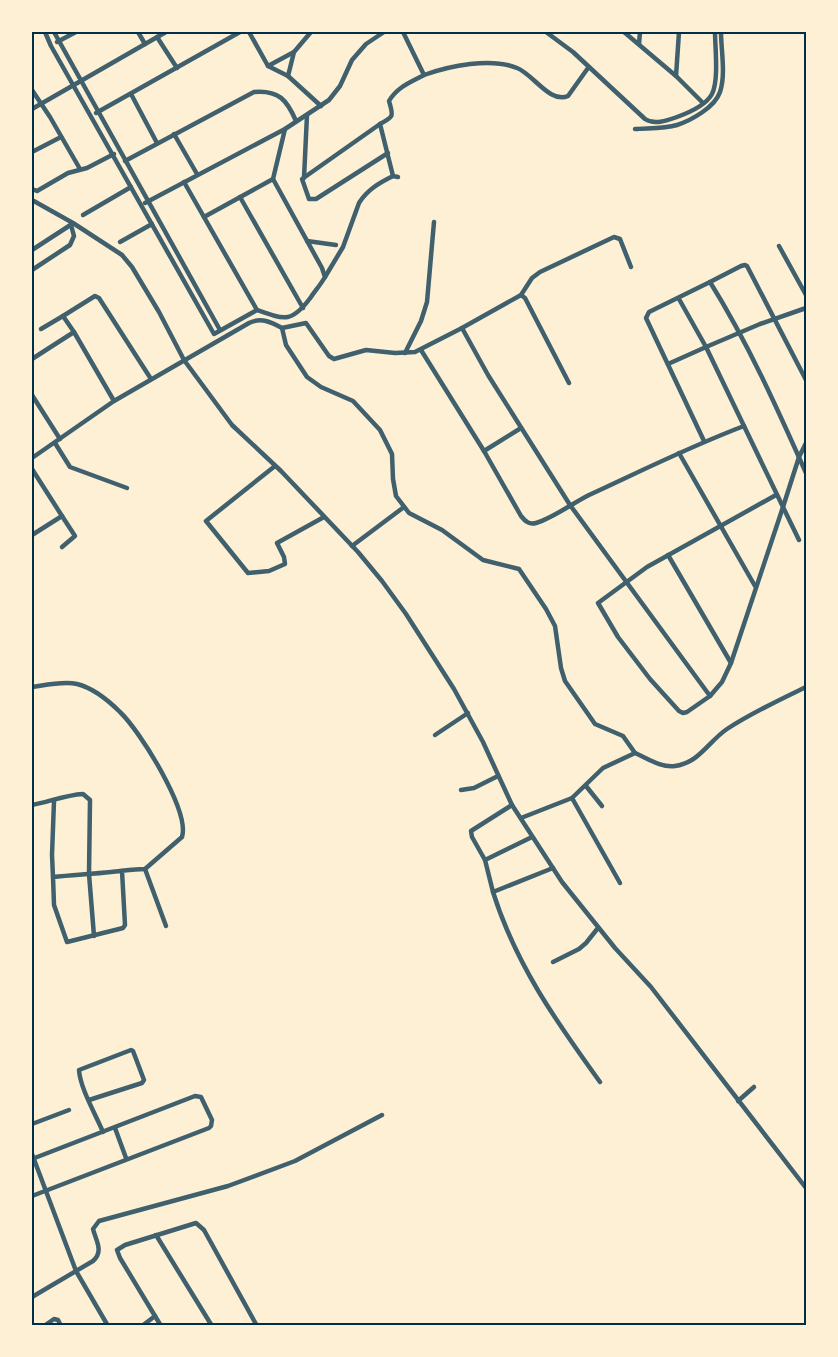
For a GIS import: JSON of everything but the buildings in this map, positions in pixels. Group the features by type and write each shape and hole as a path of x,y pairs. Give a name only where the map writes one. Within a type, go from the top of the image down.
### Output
{"street":[{"path":"45,32 214,333 257,310 287,318 292,317 303,308 343,247 359,203 376,185 395,177 380,124"},
{"path":"54,32 57,42 220,330"},
{"path":"57,42 76,32"},
{"path":"138,32 145,44"},
{"path":"32,108 166,32"},
{"path":"92,116 240,32"},
{"path":"249,32 268,66 288,76 321,106"},
{"path":"268,66 294,52 311,32"},
{"path":"142,205 285,129 321,106 335,94 357,53 384,32"},
{"path":"403,32 424,75"},
{"path":"546,32 556,34 588,68 648,121 663,122 703,103 712,93 715,32"},
{"path":"624,32 676,76 703,103"},
{"path":"639,44 640,32"},
{"path":"676,76 679,32"},
{"path":"635,129 675,125 697,114 715,100 720,93 722,83 721,32"},
{"path":"157,37 177,68"},
{"path":"288,76 294,52"},
{"path":"304,178 392,116 394,112 389,100 391,96 400,87 424,75 464,64 507,65 523,71 553,95 564,98 568,96 588,68"},
{"path":"32,90 80,169"},
{"path":"125,161 254,92 267,92 285,100 296,121"},
{"path":"130,94 157,143"},
{"path":"307,115 304,178 301,181 309,199 312,200 388,153"},
{"path":"285,129 273,178 325,277"},
{"path":"174,134 197,174"},
{"path":"32,152 61,137"},
{"path":"32,189 37,191 68,172 87,168 119,151"},
{"path":"204,217 273,178"},
{"path":"184,182 257,310"},
{"path":"83,215 131,187"},
{"path":"240,197 303,308"},
{"path":"32,200 111,247 128,261 159,312 184,360 232,424 352,546 382,581 406,614 468,714 512,805 553,868 598,928 651,987 738,1101 800,1176 807,1188"},
{"path":"405,353 421,321 427,302 434,222"},
{"path":"32,250 72,224"},
{"path":"32,270 70,245 74,236 72,224"},
{"path":"120,242 152,224"},
{"path":"32,457 114,401 254,321 264,320 282,328 306,323 329,356 334,359 366,350 405,353 421,350 462,328 521,295 532,278 540,272 614,237 620,239 631,267"},
{"path":"307,241 336,245"},
{"path":"779,246 807,295"},
{"path":"704,441 646,318 649,312 745,265 761,289 807,380"},
{"path":"710,282 739,333 807,472"},
{"path":"521,295 525,298 568,383"},
{"path":"41,329 95,296 99,298 151,379"},
{"path":"679,299 706,347 799,540"},
{"path":"668,364 739,333 807,308"},
{"path":"63,316 114,401"},
{"path":"282,328 286,345 307,377 321,387 353,401 380,430 392,454 396,496 409,513 442,530 483,560 519,568 555,626 565,681 595,723 623,736 635,753 668,766 684,764 704,752 719,735 731,726 769,704 805,688 807,696"},
{"path":"462,328 488,375 570,505 710,696"},
{"path":"32,358 74,332"},
{"path":"421,350 526,522 536,523 704,441 744,426"},
{"path":"32,395 70,467 127,488"},
{"path":"484,451 521,428"},
{"path":"776,495 625,581 598,603 609,624 650,679 678,711 687,712 710,696 722,682 731,663 799,457 807,443"},
{"path":"680,453 755,586"},
{"path":"274,466 206,521 248,573 269,571 282,566 286,562 277,543 324,517"},
{"path":"32,469 75,536 62,547"},
{"path":"352,546 404,507"},
{"path":"32,535 62,516"},
{"path":"668,555 731,663"},
{"path":"32,687 63,683 78,684 92,690 121,712 141,738 173,792 185,829 182,837 145,869 53,877"},
{"path":"435,735 468,714"},
{"path":"521,818 572,798 603,768 635,753"},
{"path":"461,790 474,788 498,776"},
{"path":"586,786 602,806"},
{"path":"32,805 54,801 72,794 83,794 90,800 89,874 94,936"},
{"path":"572,798 620,883"},
{"path":"54,801 52,855 54,905 67,942 120,929 125,925 122,871"},
{"path":"512,805 471,831 472,837 485,860 503,923 528,975 548,1008 600,1082"},
{"path":"485,860 532,837"},
{"path":"493,892 553,868"},
{"path":"145,869 166,926"},
{"path":"553,962 579,949 598,928"},
{"path":"89,1100 142,1083 144,1080 133,1051 130,1050 79,1070 89,1100 104,1132"},
{"path":"738,1101 754,1087"},
{"path":"32,1196 45,1190 126,1158 209,1128 212,1120 201,1097 198,1095 115,1128 32,1157 45,1190 76,1271 108,1326"},
{"path":"32,1124 69,1110"},
{"path":"32,1297 98,1256 99,1247 93,1229 99,1221 228,1186 296,1161 382,1115"},
{"path":"115,1128 126,1158"},
{"path":"161,1326 117,1250 125,1245 191,1223 201,1226 257,1326"},
{"path":"156,1234 212,1326"},
{"path":"142,1326 155,1316"},
{"path":"45,1326 54,1319 58,1320 62,1326"}]}
